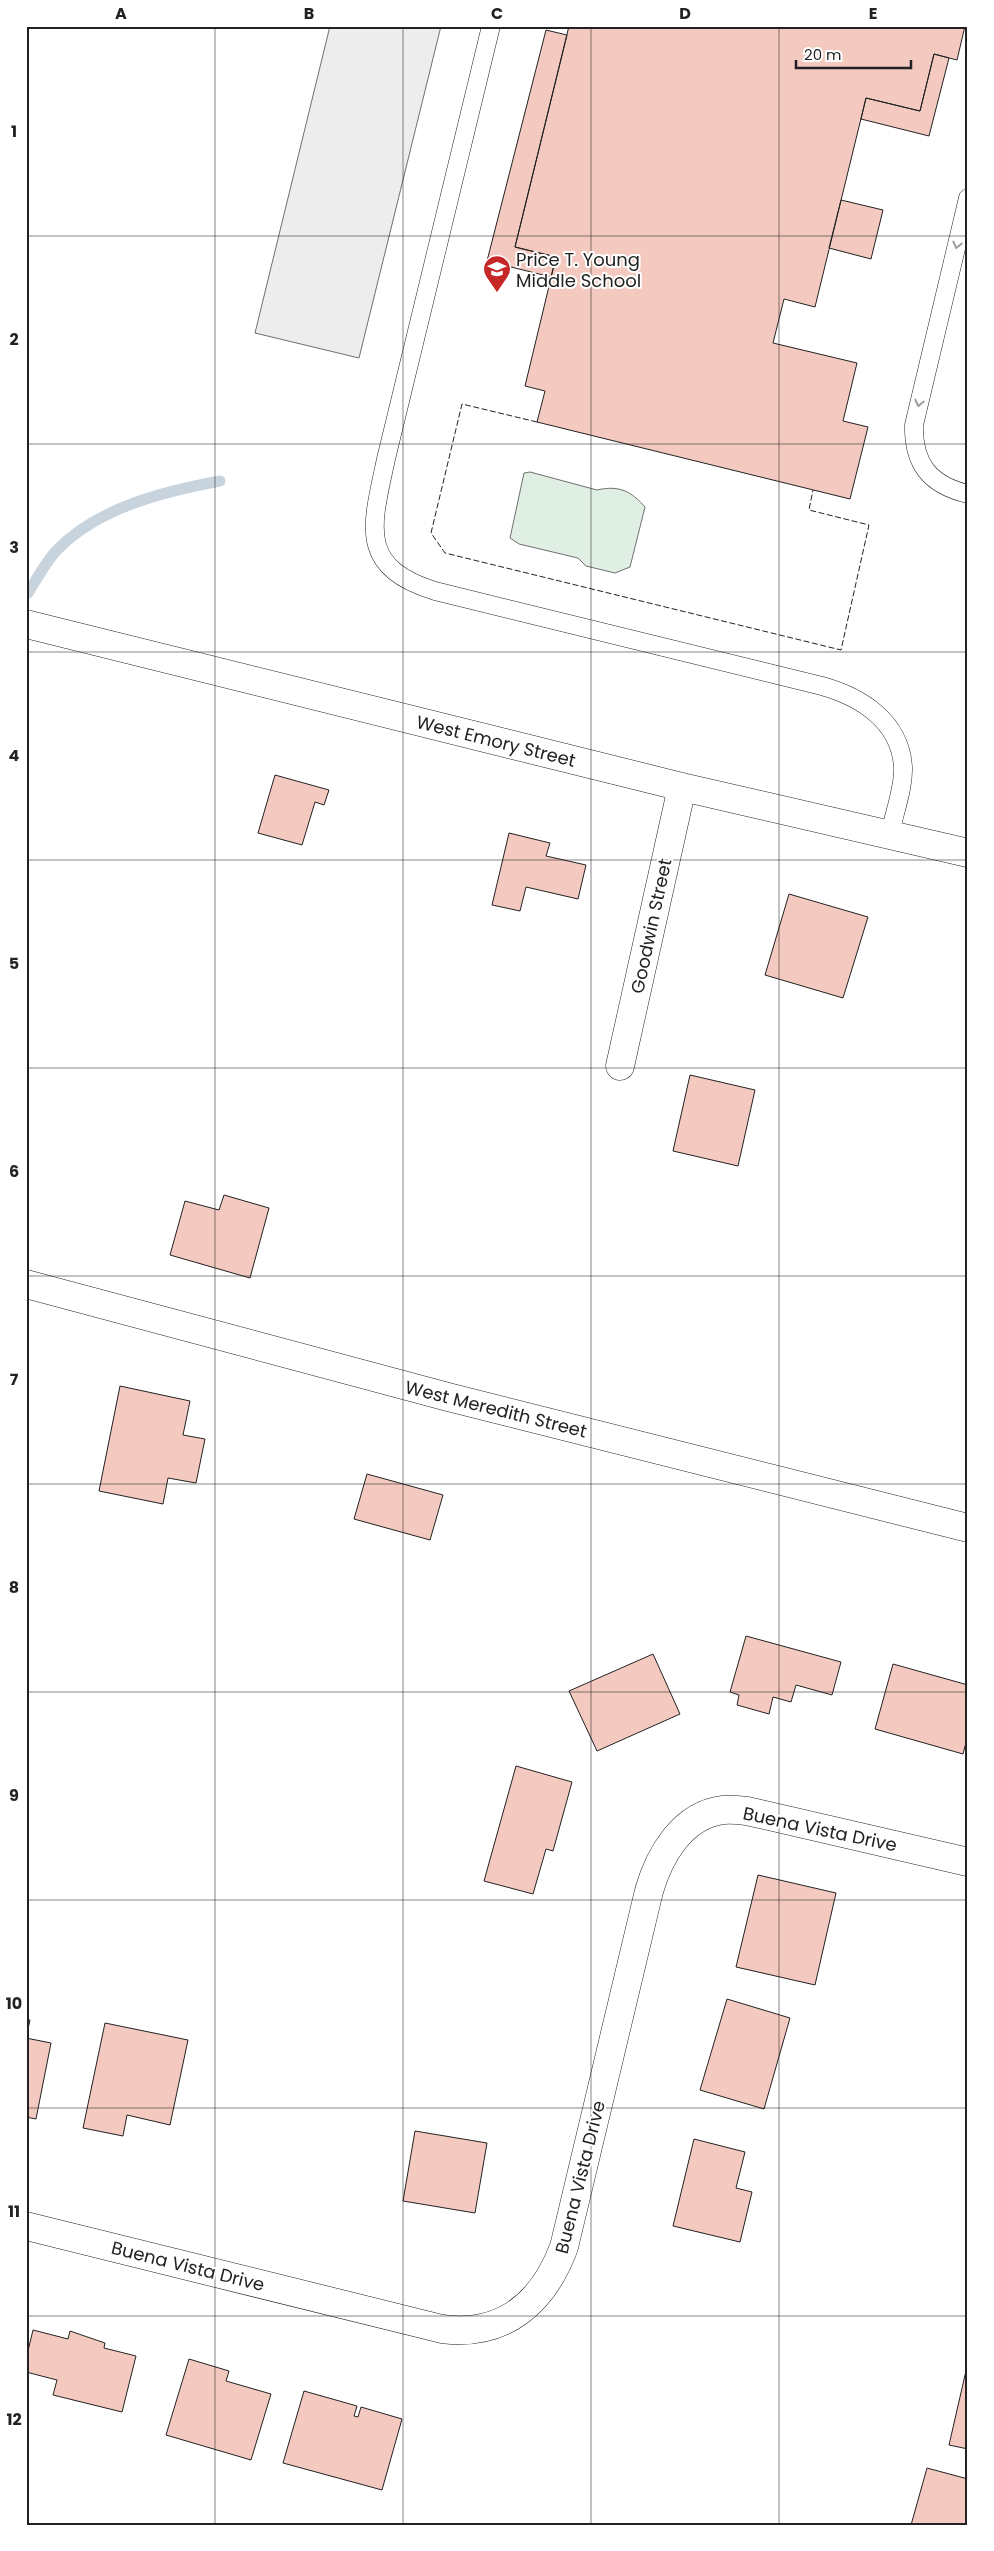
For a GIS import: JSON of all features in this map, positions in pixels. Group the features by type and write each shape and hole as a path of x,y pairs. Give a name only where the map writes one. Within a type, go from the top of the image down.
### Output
{"street":[{"name":"West Emory Street","path":"26,624 682,786 968,853"},
{"name":"Goodwin Street","path":"620,1066 682,786"},
{"name":"West Meredith Street","path":"26,1284 448,1398 968,1528"},
{"name":"Buena Vista Drive","path":"26,2226 442,2329 464,2331 483,2329 501,2322 535,2298 548,2282 564,2247 649,1891 656,1868 665,1850 690,1824 707,1815 723,1810 747,1810 968,1862"}],"lane":[{"path":"491,26 374,515 376,542 380,555 387,566 398,575 415,585 435,592 845,692 863,702 888,727 896,740 902,761 902,781 890,834"},
{"path":"968,198 916,415 914,440 916,455 926,472 938,483 968,494"}],"green space":[{"path":"530,472 597,490 618,489 629,493 640,501 645,507 630,567 615,573 586,566 578,558 519,544 510,538 524,473"}],"shaded area":[{"path":"330,26 441,26 359,358 255,333"}],"building":[{"path":"569,26 965,26 957,60 934,54 920,111 866,98 815,307 784,299 773,343 857,363 843,421 868,427 850,499 537,422 545,391 525,386 556,257 515,247"},
{"path":"546,30 567,35 515,247 556,257 551,277 487,261"},
{"path":"934,54 949,58 929,136 861,119 866,98 920,111"},
{"path":"841,200 883,210 871,259 829,248"},
{"path":"275,775 329,790 324,805 315,802 302,845 258,833"},
{"path":"509,833 550,843 546,856 586,865 578,899 526,887 520,911 492,905"},
{"path":"789,894 868,917 843,998 765,975"},
{"path":"690,1075 755,1090 738,1166 673,1151"},
{"path":"224,1195 269,1208 250,1278 170,1255 185,1201 219,1210"},
{"path":"120,1386 190,1401 183,1435 205,1439 196,1483 168,1478 163,1504 99,1491"},
{"path":"367,1474 443,1495 430,1540 354,1519"},
{"path":"746,1636 841,1662 832,1695 796,1685 791,1702 773,1697 769,1714 737,1705 739,1695 730,1692"},
{"path":"653,1654 680,1714 597,1751 569,1691"},
{"path":"893,1664 968,1685 968,1735 963,1754 875,1729"},
{"path":"516,1766 572,1782 553,1851 546,1849 533,1894 484,1881"},
{"path":"758,1875 836,1893 815,1985 736,1967"},
{"path":"727,1999 790,2018 764,2109 700,2090"},
{"path":"26,2020 30,2020 26,2038"},
{"path":"105,2023 188,2040 170,2125 127,2115 123,2136 83,2128"},
{"path":"26,2038 51,2043 36,2119 26,2117"},
{"path":"415,2131 487,2143 475,2213 403,2201"},
{"path":"694,2139 745,2152 736,2188 752,2192 740,2242 673,2226"},
{"path":"33,2330 68,2339 70,2331 105,2343 104,2348 136,2356 122,2412 53,2395 57,2380 26,2372 26,2359"},
{"path":"189,2359 229,2371 226,2381 271,2394 251,2460 166,2435"},
{"path":"968,2362 968,2449 949,2445"},
{"path":"304,2391 357,2406 354,2416 358,2417 361,2407 402,2419 382,2490 283,2463"},
{"path":"927,2468 968,2479 968,2525 911,2525"}],"waterway":[{"path":"28,593 58,549 93,522 134,503 178,490 220,481"}],"fence":[{"path":"537,422 462,404 431,533 445,553 841,650 869,525 809,510 813,490"}],"place":[{"name":"Price T. Young Middle School","path":"497,293"}]}
